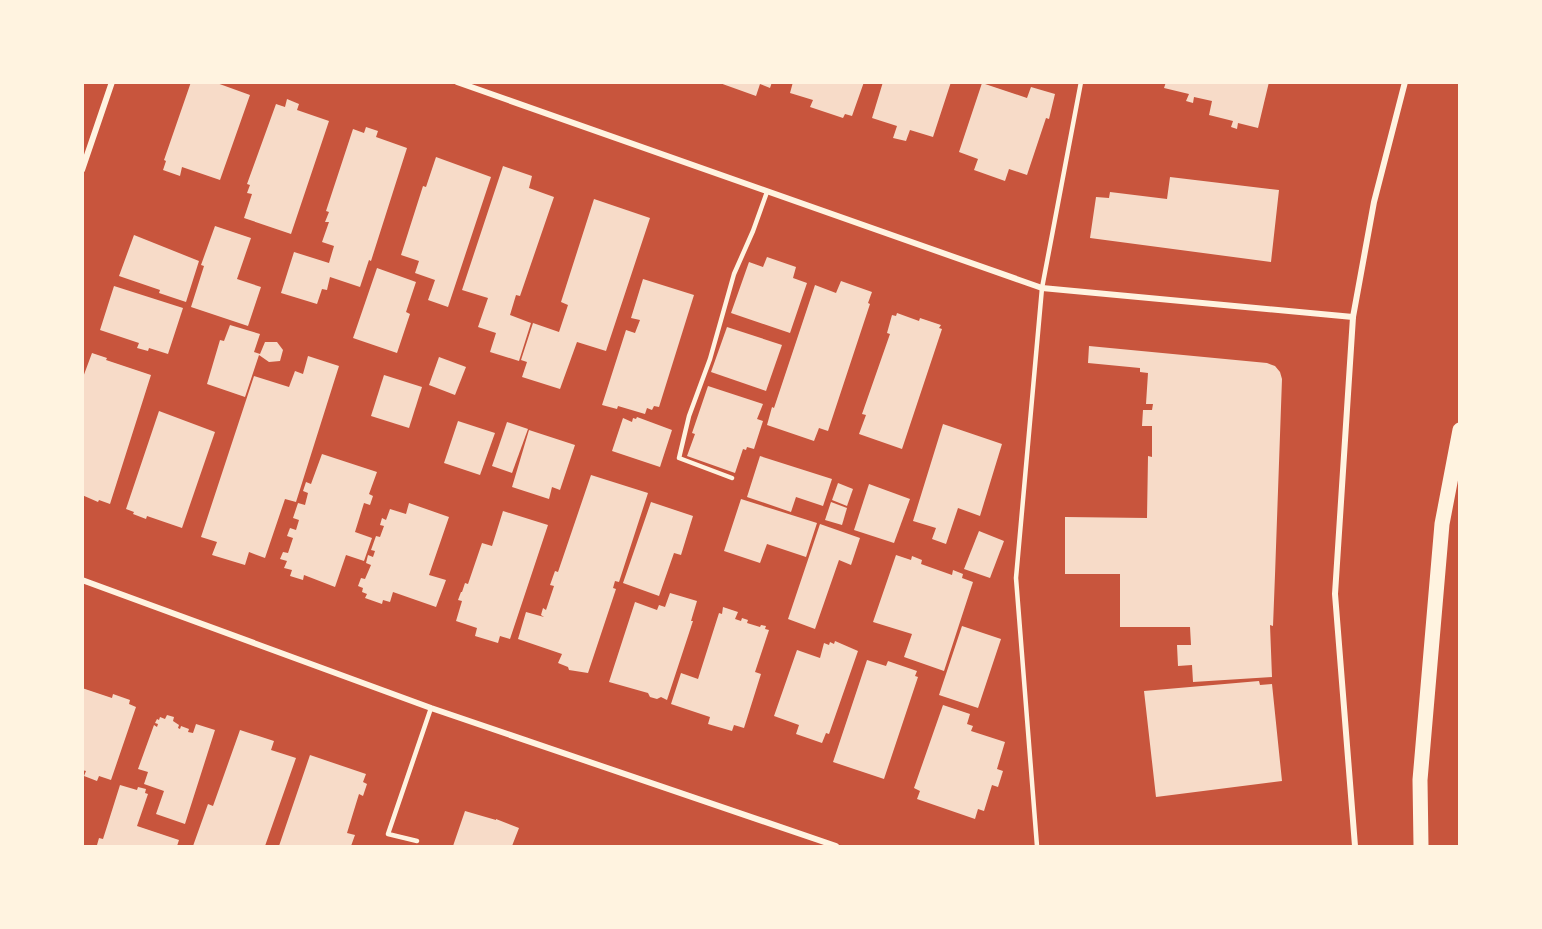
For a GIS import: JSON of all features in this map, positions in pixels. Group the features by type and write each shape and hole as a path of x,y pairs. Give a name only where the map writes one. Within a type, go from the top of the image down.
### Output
{"main road":[{"path":"1421,846 1420,780 1442,524 1460,430"}],"street":[{"path":"82,170 112,82"},
{"path":"457,82 1042,288 1353,316"},
{"path":"1355,846 1335,594 1353,316 1374,202 1405,82"},
{"path":"82,580 431,708 836,846"}],"lane":[{"path":"1037,846 1016,579 1042,288 1081,82"},
{"path":"732,478 679,458 688,416 710,359 734,274 767,192"},
{"path":"417,841 388,834 431,708"}],"building":[{"path":"191,82 214,82 250,95 220,180 182,167 180,176 163,170 166,161 164,160"},
{"path":"717,82 772,82 770,88 760,84 756,96"},
{"path":"793,82 864,82 852,116 845,114 843,118 810,107 813,100 790,93"},
{"path":"883,82 951,82 933,137 910,130 906,141 893,138 897,126 872,118"},
{"path":"1166,82 1269,82 1258,128 1238,123 1237,129 1231,127 1233,121 1209,115 1212,101 1194,97 1193,103 1186,101 1189,94 1164,88"},
{"path":"982,83 1027,98 1031,87 1055,94 1049,119 1046,118 1027,175 1009,169 1005,181 974,170 978,159 959,152"},
{"path":"287,99 299,104 297,110 329,121 291,234 244,218 252,194 247,193 250,185 247,184 276,104 285,107"},
{"path":"366,127 378,131 376,137 407,148 371,261 369,260 360,287 330,277 327,290 322,289 317,304 281,293 294,252 329,263 334,246 322,242 329,222 325,222 329,212 326,211 353,129 364,133"},
{"path":"436,157 491,177 448,307 428,300 435,280 415,273 419,261 401,255 423,186 426,187"},
{"path":"503,166 532,176 529,188 554,197 520,296 516,295 510,315 531,323 519,361 490,352 496,333 478,327 488,298 462,290"},
{"path":"1170,177 1279,190 1271,262 1090,238 1096,197 1109,198 1110,192 1167,199"},
{"path":"594,199 650,218 606,351 577,342 560,389 522,377 527,362 521,360 533,323 559,332 568,305 561,302"},
{"path":"215,226 251,238 237,279 261,287 248,326 191,307 204,266 201,265"},
{"path":"134,235 199,261 186,302 119,276"},
{"path":"767,257 796,267 793,278 807,283 790,333 731,313 749,262 763,267"},
{"path":"377,268 416,282 406,312 410,314 397,353 353,338"},
{"path":"643,279 694,295 659,407 654,406 652,410 647,408 645,414 618,406 617,409 602,405 626,330 635,333 640,320 631,318"},
{"path":"841,281 872,292 868,303 870,304 828,431 819,428 814,441 767,425 815,285 836,293"},
{"path":"114,286 183,308 168,354 149,348 148,351 137,348 139,343 100,330"},
{"path":"897,313 919,321 920,318 941,325 939,328 942,329 902,449 859,434 866,415 862,414 890,334 887,333 892,315 896,316"},
{"path":"230,325 260,334 254,352 260,354 265,342 277,342 283,350 280,361 269,362 259,355 245,397 207,384 220,340 224,341"},
{"path":"727,327 782,345 766,391 711,372"},
{"path":"1089,346 1267,363 1275,366 1280,372 1282,379 1273,626 1270,625 1272,677 1193,682 1192,665 1178,666 1177,645 1191,645 1190,627 1120,627 1120,574 1065,574 1065,517 1147,518 1148,456 1152,457 1152,426 1142,426 1143,410 1152,410 1153,404 1146,404 1148,373 1140,372 1140,368 1088,363"},
{"path":"92,353 151,375 110,504 82,495 82,380"},
{"path":"308,356 339,366 296,502 285,499 265,558 249,552 245,565 212,555 217,542 201,537 254,376 289,387 295,371 303,374"},
{"path":"439,357 466,367 455,395 429,385"},
{"path":"384,375 422,387 409,428 371,416"},
{"path":"708,386 763,404 757,419 763,421 754,449 747,447 746,450 743,449 735,473 687,456 695,434 692,433"},
{"path":"159,411 215,432 182,528 147,516 146,519 126,509"},
{"path":"637,417 672,430 660,467 612,451 623,418 632,422 633,418"},
{"path":"458,421 495,433 480,475 444,463"},
{"path":"507,422 528,429 512,473 492,466"},
{"path":"943,424 1002,444 980,516 958,508 946,544 932,539 936,528 913,521"},
{"path":"529,430 575,445 560,490 552,487 549,499 512,487"},
{"path":"322,454 377,472 369,494 373,496 370,505 364,503 355,532 372,538 364,561 346,555 335,587 304,575 303,580 290,576 292,570 284,568 287,561 280,559 283,552 288,553 293,538 287,536 290,528 296,530 299,520 293,518 298,503 305,505 308,493 303,491 306,482 311,484"},
{"path":"760,456 832,479 823,506 796,497 791,512 747,497"},
{"path":"591,475 648,493 619,582 615,581 613,588 616,589 588,673 569,670 568,667 558,663 562,654 518,639 526,612 544,617 541,615 543,608 546,610 554,586 550,585 555,571 558,572"},
{"path":"838,483 853,489 847,506 832,500"},
{"path":"869,484 910,499 894,543 854,530"},
{"path":"741,499 817,523 806,557 767,544 760,563 724,551"},
{"path":"651,502 693,516 681,555 674,553 659,596 623,583"},
{"path":"831,502 847,508 842,525 825,520"},
{"path":"409,503 449,517 429,575 446,580 436,607 393,592 390,602 383,600 382,604 365,598 367,594 362,592 363,588 358,586 361,578 365,579 371,565 366,563 368,555 373,557 375,551 371,550 376,536 380,537 384,526 380,525 382,518 386,520 390,509 406,514"},
{"path":"503,511 548,525 510,639 500,636 498,643 475,636 477,628 456,621 462,601 458,600 461,592 465,583 468,584 482,543 492,546"},
{"path":"820,524 860,538 851,565 839,560 815,629 788,619"},
{"path":"979,531 1004,541 990,578 964,569"},
{"path":"896,555 911,560 912,556 922,560 921,564 952,575 953,570 963,574 962,578 973,582 944,671 904,657 912,634 873,622"},
{"path":"670,593 697,601 691,621 693,621 667,700 661,697 657,699 650,697 648,693 609,682 635,602 657,610 659,605 665,607"},
{"path":"723,607 738,612 735,619 741,621 742,618 748,620 747,623 760,627 761,625 766,626 765,629 769,630 755,672 761,674 744,728 734,725 732,731 708,724 710,717 671,704 681,673 698,679 719,613 722,614"},
{"path":"962,626 1001,639 978,708 939,695"},
{"path":"835,641 858,651 829,734 826,733 822,743 796,734 799,725 774,716 797,650 820,658 824,643 829,645 830,642 834,644"},
{"path":"867,660 886,666 888,661 917,671 915,676 918,677 884,779 833,762"},
{"path":"1259,681 1260,685 1272,684 1282,781 1156,797 1144,691"},
{"path":"82,688 112,698 113,694 130,700 129,704 136,707 111,780 99,776 97,781 84,776 86,771 82,770"},
{"path":"943,705 970,714 967,724 973,726 971,731 1005,742 997,769 1003,771 998,787 992,785 984,811 978,809 975,819 917,799 920,791 914,788"},
{"path":"167,715 174,717 173,721 179,725 178,728 180,729 181,726 189,729 188,732 193,733 196,724 215,730 185,824 156,814 164,791 144,784 148,772 138,769 154,725 157,727 158,724 155,723 157,719 159,720 160,717 165,719"},
{"path":"240,730 274,741 271,750 296,758 265,846 193,846 208,804 213,806"},
{"path":"310,755 366,774 363,782 367,784 363,796 359,794 347,833 355,835 351,846 279,846"},
{"path":"120,785 137,790 138,787 146,789 145,793 148,794 137,826 179,840 177,846 97,845 99,838 103,839"},
{"path":"465,811 519,828 512,846 453,846"}]}
